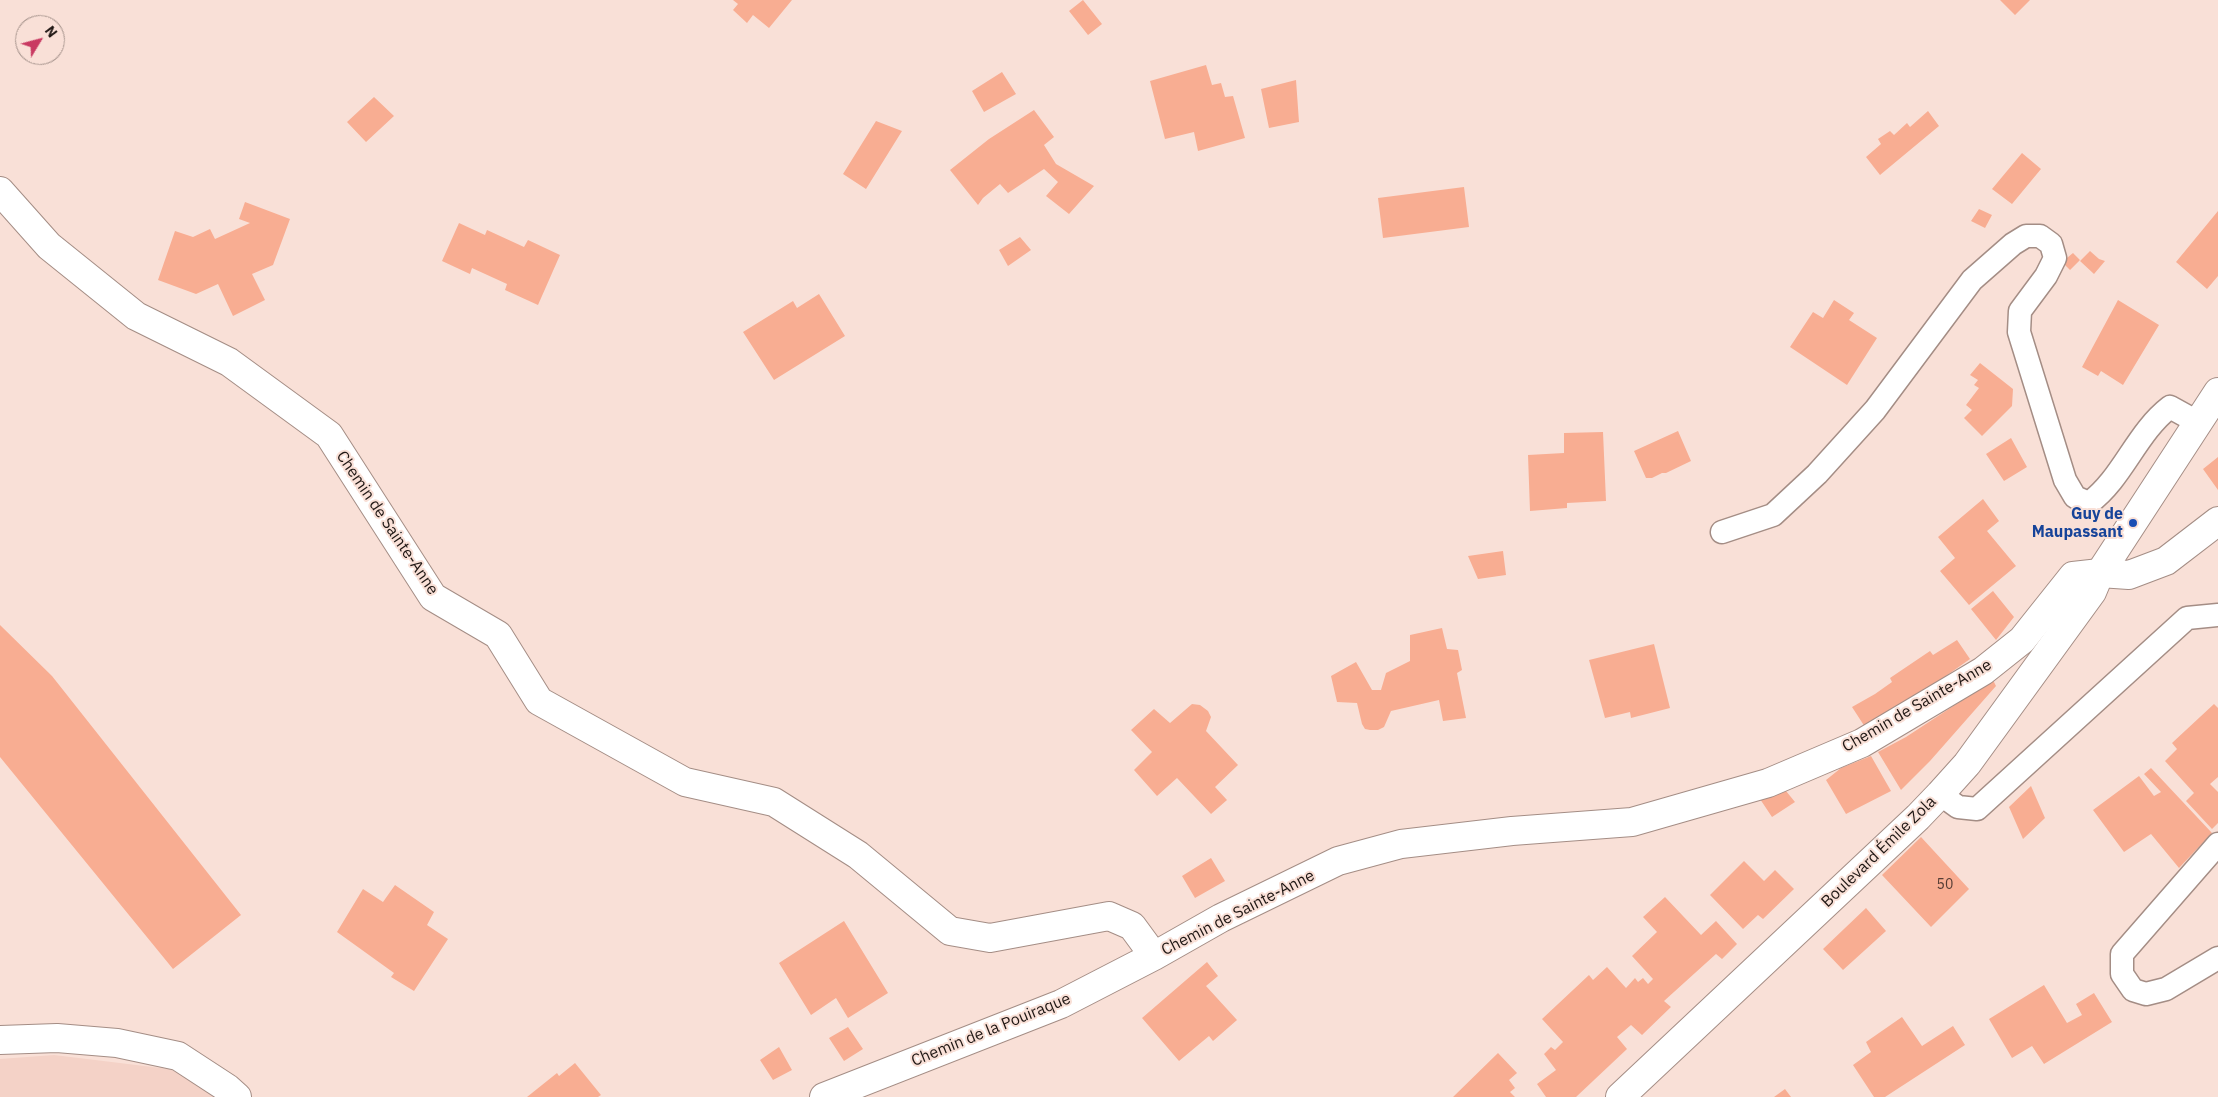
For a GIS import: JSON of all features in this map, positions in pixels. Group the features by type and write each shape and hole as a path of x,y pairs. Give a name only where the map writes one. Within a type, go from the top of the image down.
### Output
{"street":[{"name":"Chemin de Sainte-Anne","path":"0,192 49,246 136,316 229,362 329,435 433,597 498,635 539,701 685,782 774,802 858,855 950,931 990,938 1109,916 1132,926 1154,956 1221,918 1338,861 1401,844 1512,831 1632,822 1768,783 1862,743 1983,671 2022,640 2073,576 2100,573 2129,576 2166,561 2218,521"},
{"name":"Boulevard Émile Zola","path":"1620,1097 1940,794 1968,764 2092,592 2100,573 2218,392"},
{"name":"Chemin de la Pouiraque","path":"824,1097 1061,1004 1154,956"},
{"path":"0,1040 67,1039 117,1043 178,1056 227,1088 237,1097"}],"lane":[{"path":"1722,532 1773,516 1817,474 1875,410 1972,280 2013,244 2026,236 2040,236 2051,244 2055,258 2046,276 2020,311 2019,332 2065,480 2076,498 2089,503 2104,492 2155,419 2170,407 2199,423"},
{"path":"1940,794 1958,808 1977,809 2187,618 2218,615"},
{"path":"2218,844 2122,954 2122,974 2133,990 2146,994 2166,989 2218,958"}],"shaded area":[{"path":"54,1055 169,1069 184,1075 216,1097 0,1097 0,1059"}],"building":[{"path":"733,0 792,0 769,28 753,15 747,23 733,10 738,4"},
{"path":"1083,0 1102,24 1088,35 1069,11"},
{"path":"2000,0 2030,0 2015,15"},
{"path":"1206,65 1212,85 1221,83 1225,97 1233,96 1245,138 1198,151 1194,132 1165,139 1150,81"},
{"path":"1002,72 1016,94 984,112 972,91"},
{"path":"1296,80 1299,122 1269,128 1261,89"},
{"path":"374,97 394,116 366,142 347,122"},
{"path":"1034,110 1054,137 1044,145 1056,164 1094,186 1069,214 1046,196 1058,182 1044,169 1008,193 1000,184 983,198 978,205 950,170 989,139"},
{"path":"1928,111 1939,126 1880,175 1866,157 1881,144 1878,139 1890,131 1894,135 1907,123 1910,127"},
{"path":"876,121 902,131 866,189 843,174"},
{"path":"2022,153 2041,169 2012,204 1992,189"},
{"path":"1464,187 1469,227 1383,238 1378,198"},
{"path":"245,202 290,219 273,265 252,274 265,300 233,316 218,284 196,294 158,280 175,231 193,237 210,229 215,239 250,223 239,219"},
{"path":"1979,209 1992,215 1985,228 1971,221"},
{"path":"2218,211 2218,276 2207,289 2176,262"},
{"path":"459,223 485,235 487,230 524,247 528,240 560,255 538,305 505,290 507,284 472,268 470,274 442,261"},
{"path":"1020,237 1031,250 1008,266 999,250"},
{"path":"2090,251 2099,259 2105,261 2094,274 2080,261"},
{"path":"2073,253 2080,260 2070,270 2062,262"},
{"path":"819,294 845,336 774,380 743,332 793,301 797,308"},
{"path":"1834,300 1854,313 1849,320 1877,338 1847,385 1790,347 1813,312 1823,318"},
{"path":"2118,300 2159,325 2123,385 2101,371 2098,376 2082,367"},
{"path":"1980,363 2013,389 2012,406 1982,436 1964,418 1972,410 1966,405 1979,388 1974,385 1978,380 1970,375"},
{"path":"1678,431 1691,461 1666,473 1646,478 1634,451"},
{"path":"1603,432 1606,501 1567,503 1567,508 1530,511 1528,455 1564,453 1564,433"},
{"path":"2011,438 2027,467 2004,481 1986,454"},
{"path":"2218,457 2218,490 2203,469"},
{"path":"1983,499 1999,521 1987,531 2016,566 1969,605 1940,571 1955,558 1938,537"},
{"path":"1503,551 1506,575 1478,579 1468,556"},
{"path":"1993,591 2014,617 1996,640 1971,609"},
{"path":"0,625 52,676 241,915 173,969 0,757"},
{"path":"1442,628 1447,649 1458,650 1462,670 1457,673 1466,718 1443,721 1439,700 1391,711 1384,727 1378,730 1370,730 1365,729 1362,724 1357,703 1337,702 1331,676 1356,662 1372,690 1381,690 1386,673 1410,661 1410,635"},
{"path":"1957,640 1970,659 1919,695 1865,727 1852,707 1892,682 1890,678 1930,651 1933,655"},
{"path":"1654,644 1670,708 1631,718 1630,712 1605,718 1589,660"},
{"path":"1993,680 1996,686 1930,761 1901,790 1878,752 1906,737"},
{"path":"1192,704 1200,705 1208,711 1211,717 1206,731 1238,765 1215,787 1227,800 1211,814 1177,778 1157,796 1134,770 1152,752 1131,730 1154,709 1170,723"},
{"path":"2214,704 2218,708 2218,777 2210,784 2218,792 2218,823 2212,829 2186,801 2194,793 2165,761 2177,749 2172,743"},
{"path":"1871,756 1891,791 1846,814 1826,780 1841,768"},
{"path":"2151,768 2212,833 2179,868 2151,834 2124,852 2093,810 2139,776 2154,796 2161,792 2144,774"},
{"path":"2031,786 2045,818 2023,839 2009,807"},
{"path":"1786,791 1795,802 1772,817 1760,799"},
{"path":"1921,837 1969,889 1931,927 1882,875"},
{"path":"1211,858 1225,881 1195,898 1182,876"},
{"path":"1744,861 1764,881 1775,870 1794,889 1763,919 1758,915 1743,929 1710,895"},
{"path":"395,885 434,912 427,925 448,939 414,991 391,977 394,973 337,932 363,889 383,902"},
{"path":"1665,897 1701,935 1716,921 1737,944 1722,959 1716,954 1664,1001 1671,1007 1642,1035 1631,1025 1617,1037 1627,1049 1576,1097 1546,1097 1537,1084 1556,1070 1544,1054 1551,1047 1555,1050 1563,1042 1542,1019 1589,975 1593,980 1607,967 1626,988 1635,978 1638,982 1643,978 1648,984 1653,979 1632,956 1657,932 1643,917"},
{"path":"1866,908 1886,931 1843,970 1823,949"},
{"path":"844,921 888,993 848,1018 836,998 811,1015 779,963"},
{"path":"1207,962 1218,976 1206,986 1237,1020 1213,1041 1209,1036 1179,1061 1142,1018"},
{"path":"2044,985 2067,1023 2082,1015 2076,1004 2094,993 2112,1022 2044,1064 2032,1046 2012,1058 1989,1019"},
{"path":"1902,1017 1922,1046 1953,1026 1965,1045 1885,1097 1874,1097 1853,1065 1871,1052 1866,1042"},
{"path":"848,1027 863,1049 844,1061 829,1038"},
{"path":"779,1047 792,1070 773,1080 760,1060"},
{"path":"1498,1053 1517,1073 1509,1080 1515,1088 1510,1092 1515,1097 1453,1097"},
{"path":"575,1063 601,1095 598,1097 527,1097 557,1073 559,1076"},
{"path":"1785,1089 1791,1097 1774,1097"}],"place":[{"name":"Guy de Maupassant","path":"2133,523"}]}
